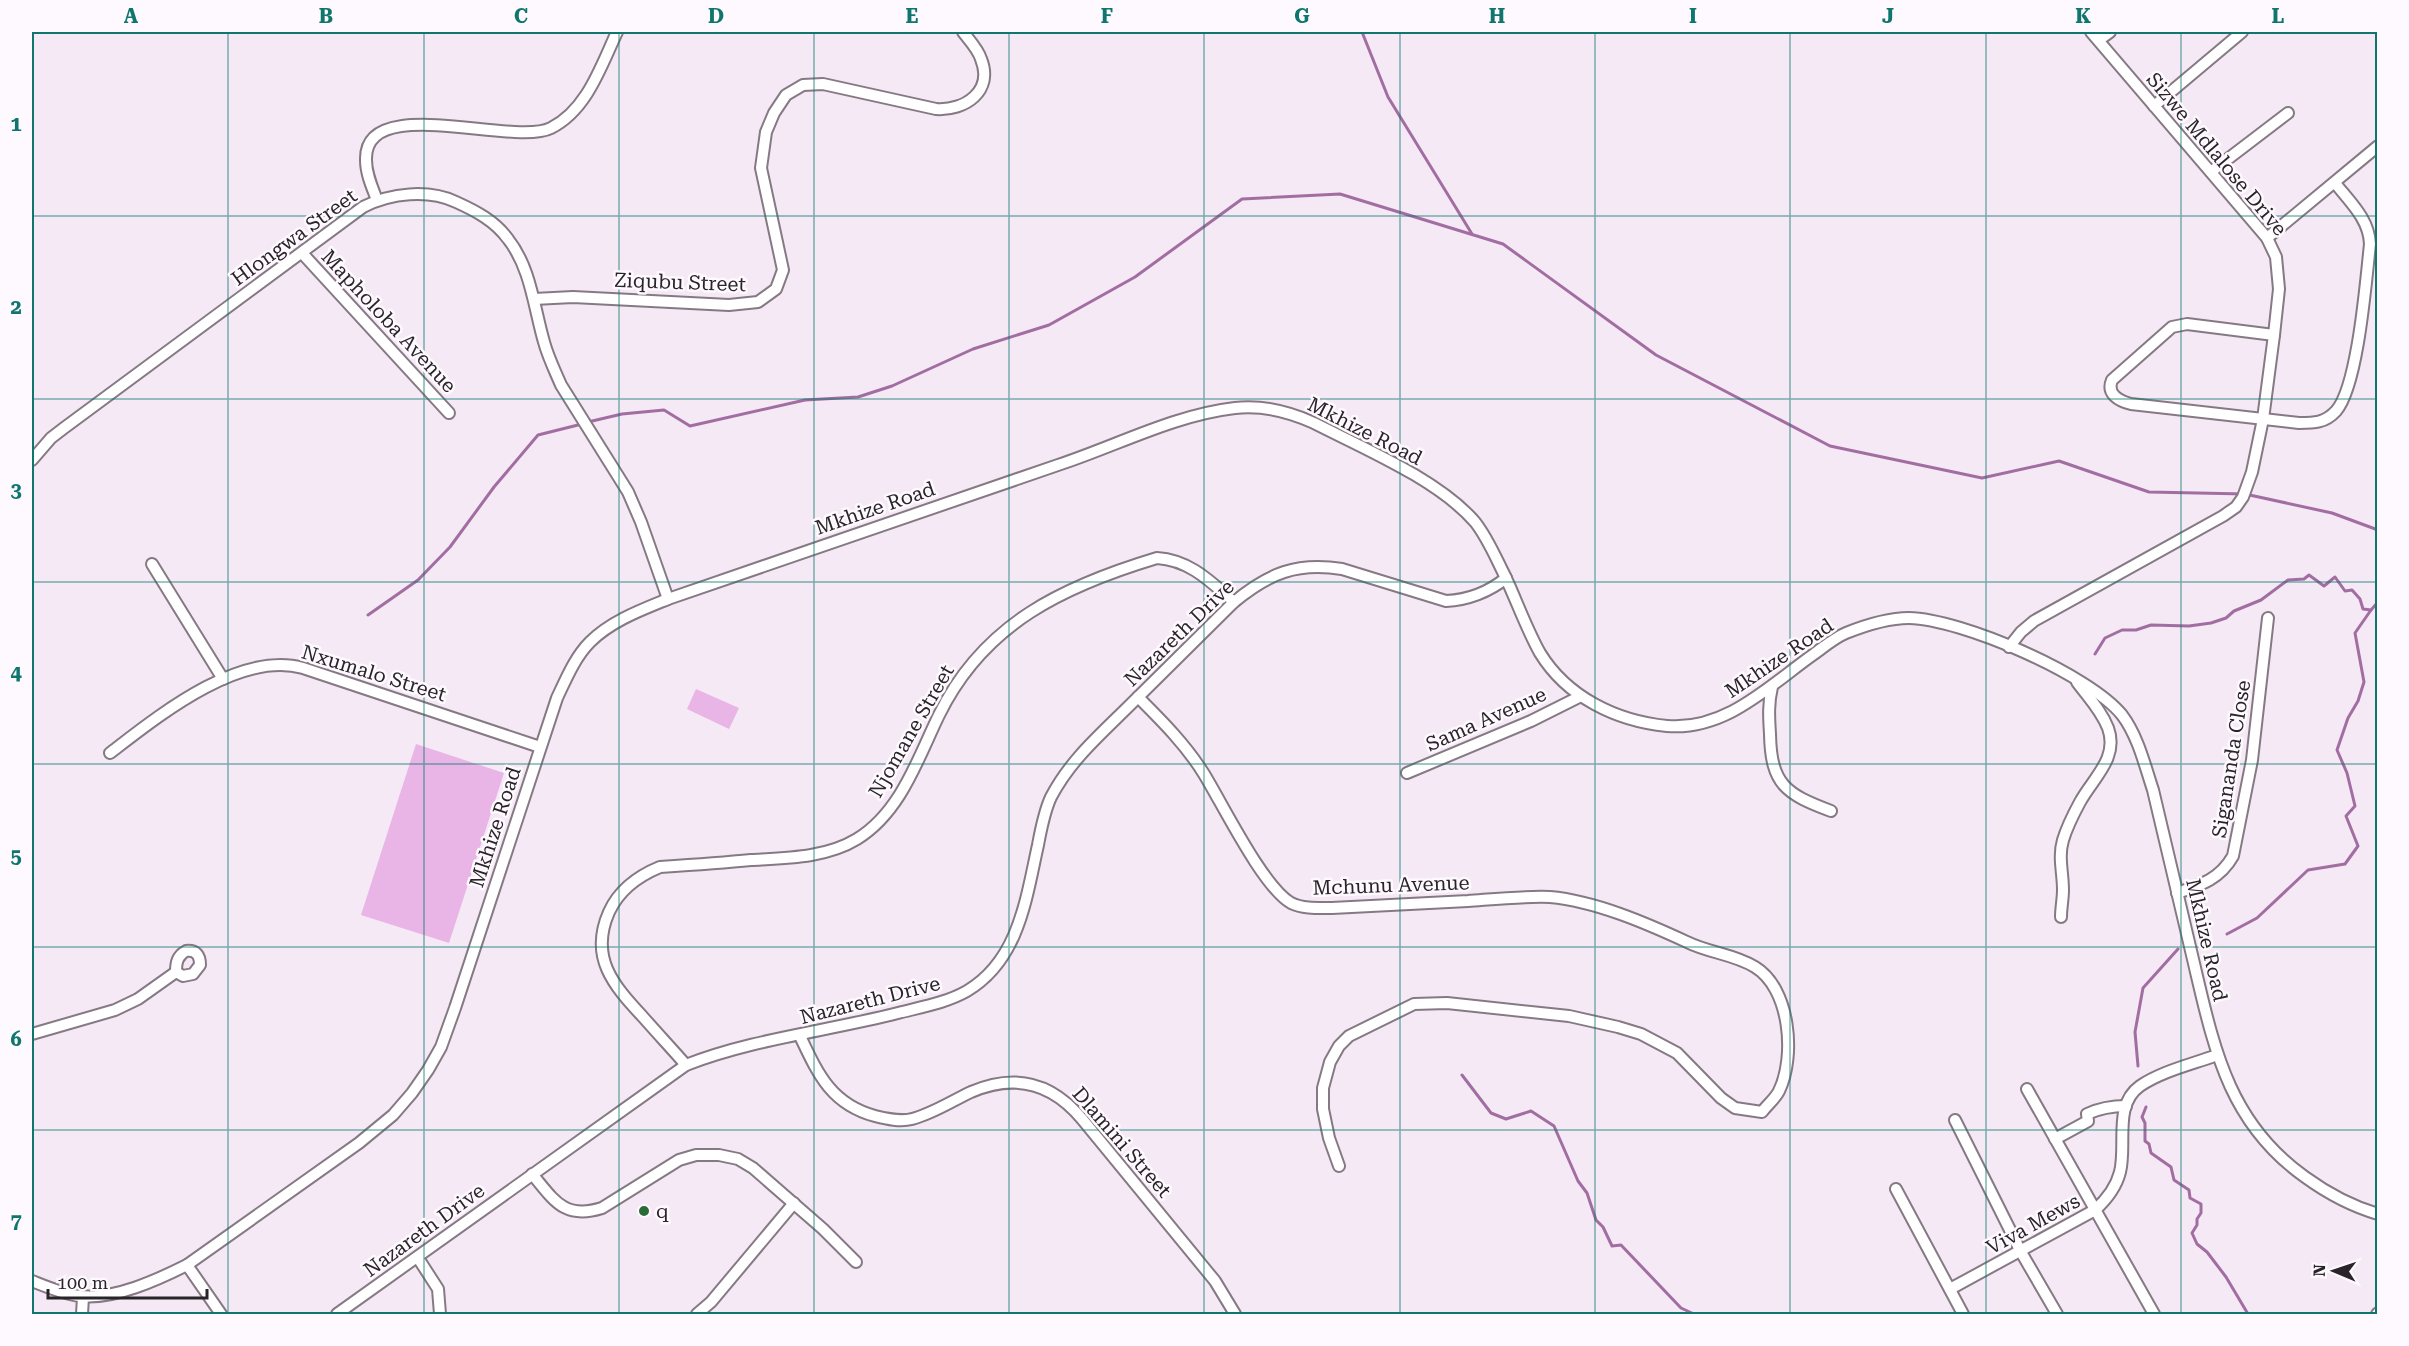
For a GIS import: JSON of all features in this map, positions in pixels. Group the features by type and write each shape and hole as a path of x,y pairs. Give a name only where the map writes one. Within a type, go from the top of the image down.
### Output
{"street":[{"path":"377,200 368,175 366,155 372,141 382,131 395,126 416,124 512,132 548,129 565,118 580,103 592,86 617,32"},
{"name":"Ziqubu Street","path":"534,299 573,297 729,305 758,302 766,298 776,289 783,270 760,168 766,132 781,101 792,90 813,84 832,86 936,109 959,108 977,96 982,89 984,71 982,59 963,32"},
{"path":"2095,36 2110,32"},
{"path":"2154,106 2242,32"},
{"name":"Sizwe Mdlalose Drive","path":"2009,647 2034,621 2236,507 2248,488 2263,419 2274,334 2279,270 2273,248 2212,171 2095,36"},
{"path":"2212,171 2288,112"},
{"path":"2267,238 2378,147"},
{"path":"2274,334 2187,324 2172,327 2117,375 2110,387 2118,398 2131,404 2299,423 2319,423 2337,410 2350,386 2370,234 2358,211 2335,183"},
{"name":"Hlongwa Street","path":"32,460 51,438 64,428 350,216 377,200 398,196 442,196 484,216 509,239 524,269 547,351 561,385 628,492 668,599"},
{"name":"Mapholoba Avenue","path":"302,253 449,413"},
{"name":"Mkhize Road","path":"32,1281 64,1293 83,1297 126,1290 159,1279 187,1265 359,1143 393,1115 412,1093 441,1047 557,698 572,666 590,643 611,627 637,612 668,599 1206,413 1261,406 1298,415 1314,423 1435,488 1459,506 1484,534 1540,653 1579,697 1612,713 1669,726 1699,723 1730,713 1772,687 1841,634 1892,619 1912,618 1947,625 2009,647 2073,676 2103,695 2123,717 2134,736 2153,790 2217,1056 2246,1117 2276,1154 2322,1189 2342,1200 2378,1214"},
{"name":"Njomane Street","path":"686,1065 613,984 605,965 602,950 604,923 611,906 631,883 645,873 660,867 799,857 826,851 856,839 871,828 900,794 944,705 967,669 1015,621 1062,592 1157,558 1173,559 1189,566 1234,602"},
{"path":"152,564 223,679"},
{"name":"Nazareth Drive","path":"337,1314 686,1065 715,1053 847,1027 938,1003 968,990 991,971 1015,935 1030,886 1043,818 1059,782 1071,763 1234,602 1260,581 1274,574 1299,568 1325,566 1342,569 1446,601 1475,595 1506,578"},
{"name":"Sigananda Close","path":"2177,893 2207,883 2227,866 2233,856 2268,670 2268,618"},
{"name":"Nxumalo Street","path":"110,753 188,696 223,679 266,666 292,665 540,747"},
{"path":"2061,917 2063,890 2060,858 2063,839 2080,801 2109,758 2111,748 2108,728 2096,705 2073,676"},
{"path":"1772,687 1769,706 1770,756 1778,779 1798,796 1831,811"},
{"name":"Mchunu Avenue","path":"1138,697 1164,723 1203,772 1262,871 1275,889 1293,904 1332,908 1547,897 1593,905 1671,935 1705,951 1742,960 1754,966 1776,987 1788,1024 1788,1048 1779,1091 1762,1112 1735,1108 1721,1098 1677,1053 1641,1034 1569,1016 1447,1003 1414,1004 1349,1036 1339,1046 1330,1062 1323,1088 1323,1109 1329,1138 1339,1166"},
{"name":"Sama Avenue","path":"1407,773 1531,721 1579,697"},
{"path":"32,1034 115,1010 138,999 176,972"},
{"name":"Dlamini Street","path":"800,1036 813,1065 835,1095 846,1105 884,1118 911,1119 972,1092 1000,1085 1030,1084 1056,1094 1068,1103 1181,1238 1215,1281 1235,1314"},
{"path":"2055,1139 2088,1121 2087,1114 2113,1106 2126,1106 2133,1092 2141,1085 2217,1056"},
{"path":"2027,1089 2154,1314"},
{"name":"Viva Mews","path":"1950,1289 2021,1252 2095,1210 2107,1200 2120,1175 2126,1106"},
{"path":"1955,1120 2021,1252 2057,1314"},
{"path":"532,1174 561,1207 589,1212 602,1208 679,1160 696,1155 719,1155 738,1159 753,1168 794,1203 856,1262"},
{"path":"1896,1189 1963,1314"},
{"path":"697,1314 711,1302 794,1203"},
{"path":"418,1258 438,1289 440,1314"},
{"path":"187,1265 220,1314"},
{"path":"82,1314 83,1297"}],"shaded area":[{"path":"696,689 739,708 729,729 687,709"},
{"path":"416,744 504,773 449,943 361,915"}],"waterway":[{"path":"1362,32 1388,97 1472,234"},
{"path":"588,422 622,414 664,410 690,426 805,400 858,397 892,386 973,349 1049,325 1135,277 1242,199 1340,194 1503,244 1656,355 1830,446 1982,478 2059,461 2149,492 2245,494 2332,513 2378,530"},
{"path":"368,615 418,580 450,547 494,487 538,435 582,424"},
{"path":"2095,654 2105,638 2122,630 2136,630 2151,625 2189,626 2211,623 2261,600 2288,580 2304,579 2309,575 2324,586 2335,577 2345,591 2352,590 2360,599 2363,609 2371,610 2378,602"},
{"path":"2227,934 2257,918 2308,870 2345,864 2358,846 2346,816 2355,806 2347,773 2337,750 2364,682 2355,633 2371,610"},
{"path":"2138,1066 2135,1032 2143,988 2178,949"},
{"path":"1462,1075 1491,1113 1506,1119 1531,1111 1554,1126 1578,1181 1587,1193 1596,1220 1603,1227 1612,1246 1621,1245 1681,1308 1694,1314"},
{"path":"2146,1107 2142,1117 2145,1123 2145,1141 2149,1144 2151,1153 2171,1167 2174,1180 2189,1190 2190,1198 2201,1204 2201,1213 2192,1233 2197,1244 2207,1252 2226,1277 2248,1314"}],"place":[{"name":"q","path":"644,1211"}]}
